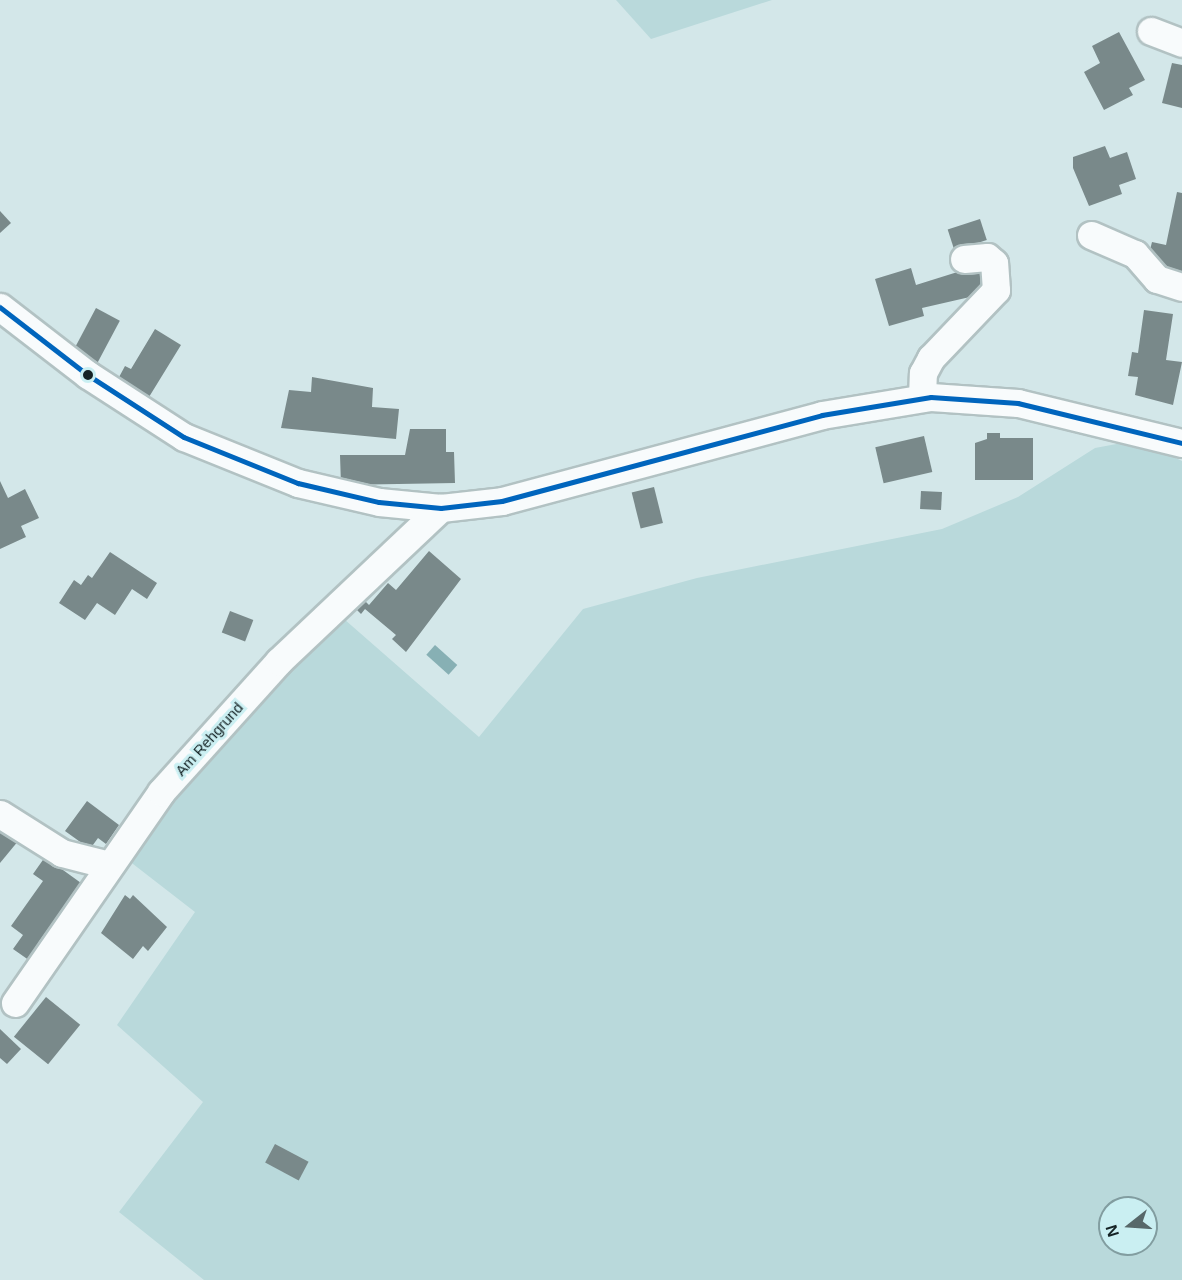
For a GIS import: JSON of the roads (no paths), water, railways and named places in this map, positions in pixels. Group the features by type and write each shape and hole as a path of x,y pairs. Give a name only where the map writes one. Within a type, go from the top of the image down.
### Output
{"street":[{"path":"1151,31 1182,43"},
{"path":"1091,235 1135,254 1157,279 1182,287"},
{"path":"922,398 923,373 932,358 996,290 994,263 987,257 964,259"},
{"path":"0,307 120,398 224,456 331,492 441,508 502,501 812,418 922,398 1018,403 1182,443"},
{"name":"Am Rehgrund","path":"15,1003 160,792 279,661 441,508"},
{"path":"0,814 62,853 109,865"}]}
